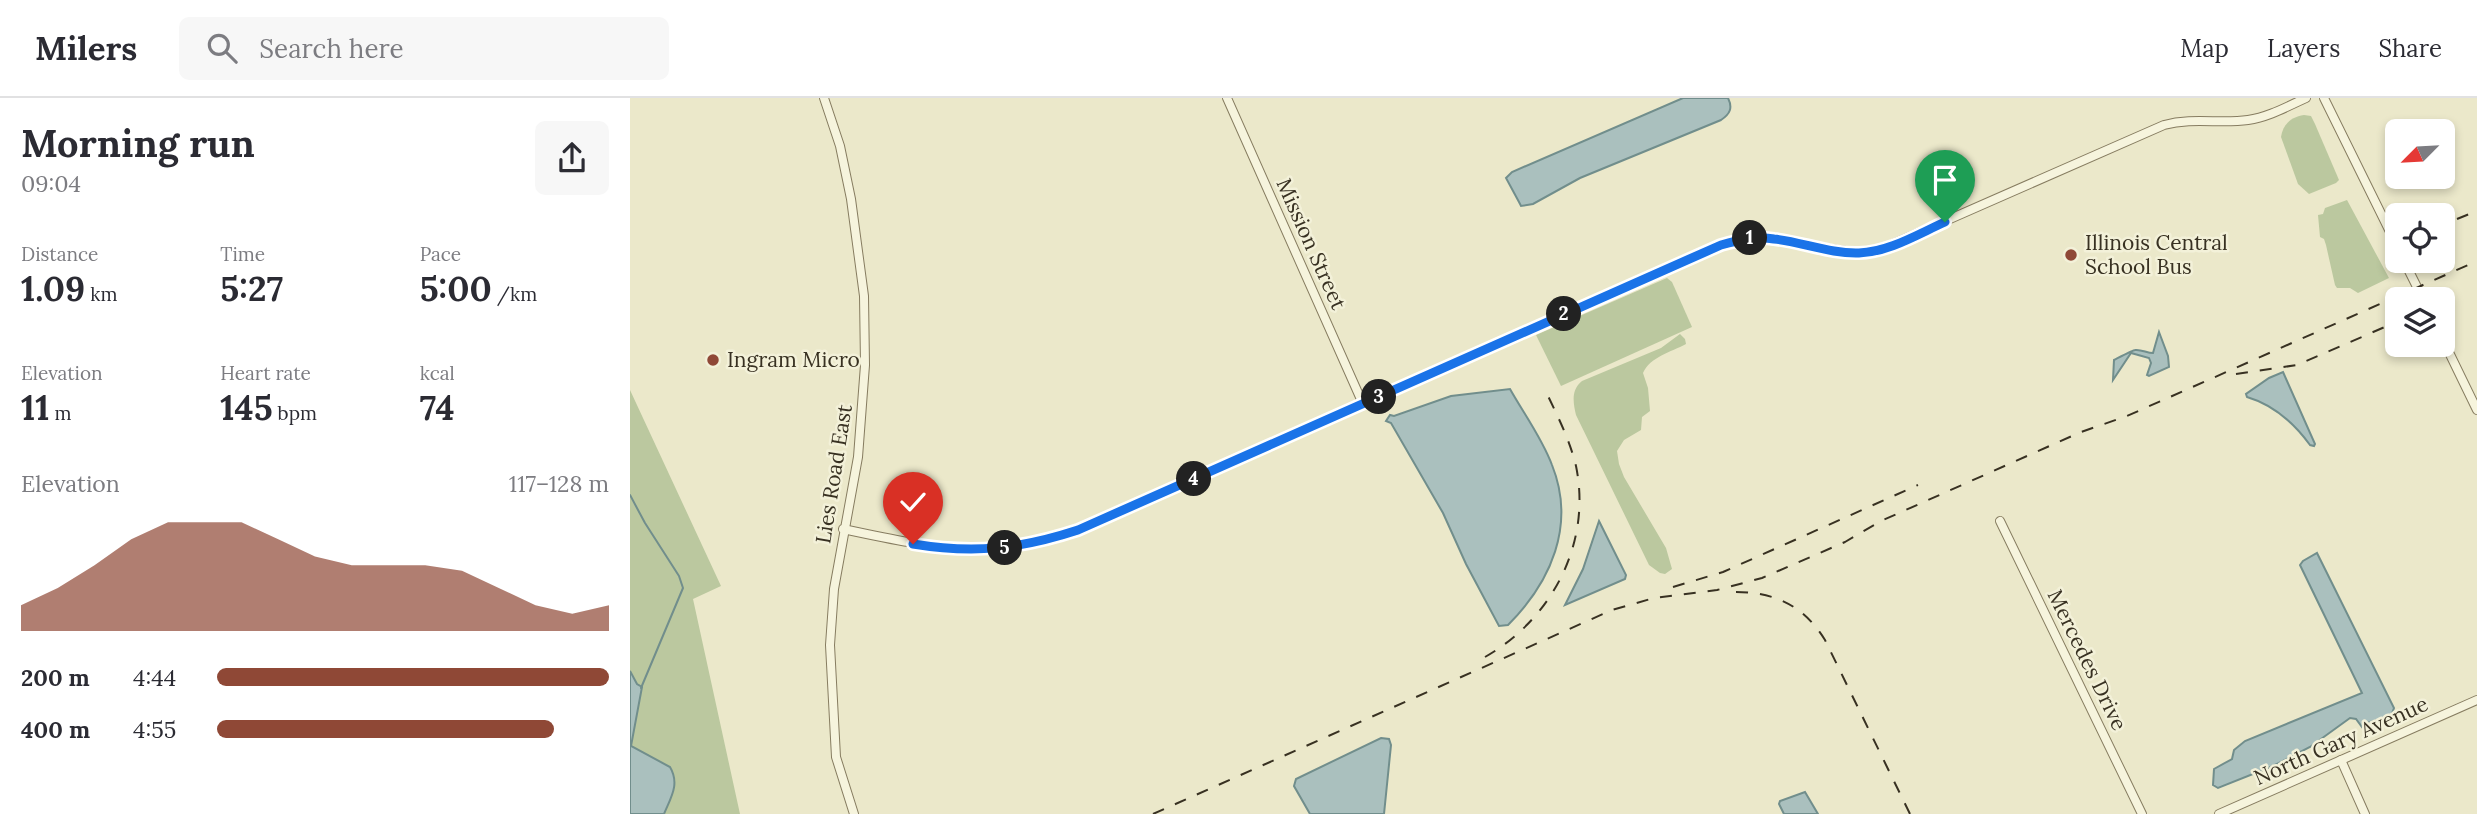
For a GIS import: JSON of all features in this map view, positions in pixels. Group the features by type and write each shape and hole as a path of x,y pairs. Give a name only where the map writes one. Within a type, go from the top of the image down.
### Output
{"street":[{"name":"Lies Road East","path":"824,98 840,146 851,199 864,296 865,365 859,455 843,529 833,597 830,645 836,757 853,814"},
{"name":"Mission Street","path":"1227,98 1363,404"},
{"path":"843,529 931,547 957,549 1010,548 1057,537 1098,522 1721,245 1743,239 1772,238 1847,253 1877,251 2164,125 2187,120 2251,119 2306,98"},
{"path":"2324,98 2385,222"},
{"path":"2451,357 2477,410"},
{"name":"Mercedes Drive","path":"2000,521 2142,814"},
{"name":"North Gary Avenue","path":"2219,814 2477,700"},
{"path":"2340,760 2365,814"}],"green space":[{"path":"2304,115 2311,116 2339,180 2309,194 2298,184 2281,137 2288,122"},
{"path":"2347,200 2389,278 2358,293 2350,288 2337,288 2324,239 2320,237 2318,215 2323,214 2325,208"},
{"path":"1667,278 1672,282 1692,327 1561,386 1536,335"},
{"path":"1680,334 1686,344 1646,367 1643,373 1648,388 1650,411 1642,417 1641,430 1624,440 1617,451 1624,477 1666,548 1672,569 1665,574 1649,565 1576,415 1574,396 1582,381 1661,348"},
{"path":"630,390 721,586 693,599 740,814 630,814"}],"water":[{"path":"1683,98 1728,98 1730,110 1721,120 1580,178 1533,204 1521,206 1506,178 1512,172"},
{"path":"2159,332 2169,367 2149,376 2149,358 2131,353 2113,380 2114,360 2135,350 2153,353"},
{"path":"2283,372 2314,446 2283,416 2247,397 2246,394 2269,378"},
{"path":"1510,389 1552,465 1559,487 1560,531 1547,571 1536,590 1508,625 1499,626 1443,513 1391,423 1386,421 1390,415 1394,416 1451,396"},
{"path":"1599,521 1626,575 1625,579 1565,605 1583,569"},
{"path":"2317,553 2394,708 2391,716 2362,727 2356,719 2350,718 2310,747 2273,766 2218,788 2213,785 2214,769 2232,759 2234,750 2245,741 2362,693 2300,565"},
{"path":"630,671 637,684 642,687 631,746 670,767 673,773 673,790 664,814 630,814"},
{"path":"1381,738 1389,739 1391,745 1384,814 1310,814 1294,786 1296,779"},
{"path":"1805,792 1818,814 1784,814 1780,801"}],"waterway":[{"path":"630,495 679,576 683,588 641,688"}],"railway":[{"path":"2457,219 2477,211"},
{"path":"1153,814 1612,610 1654,598 1717,590 1762,578 1845,542 1881,521 2081,432 2127,416 2477,261"},
{"path":"2236,374 2297,365 2385,327"},
{"path":"1485,657 1509,641 1530,622 1562,576 1572,550 1578,523 1576,466 1548,396"},
{"path":"1673,587 1723,572 1918,485"},
{"path":"1736,592 1776,598 1798,610 1817,628 1910,814"}],"place":[{"name":"Illinois Central School Bus","path":"2071,255"},
{"name":"Ingram Micro","path":"713,360"}],"route":[{"path":"913,544 957,549 1010,548 1078,530 1721,245 1743,239 1772,238 1839,252 1859,253 1887,248 1945,222"}]}
